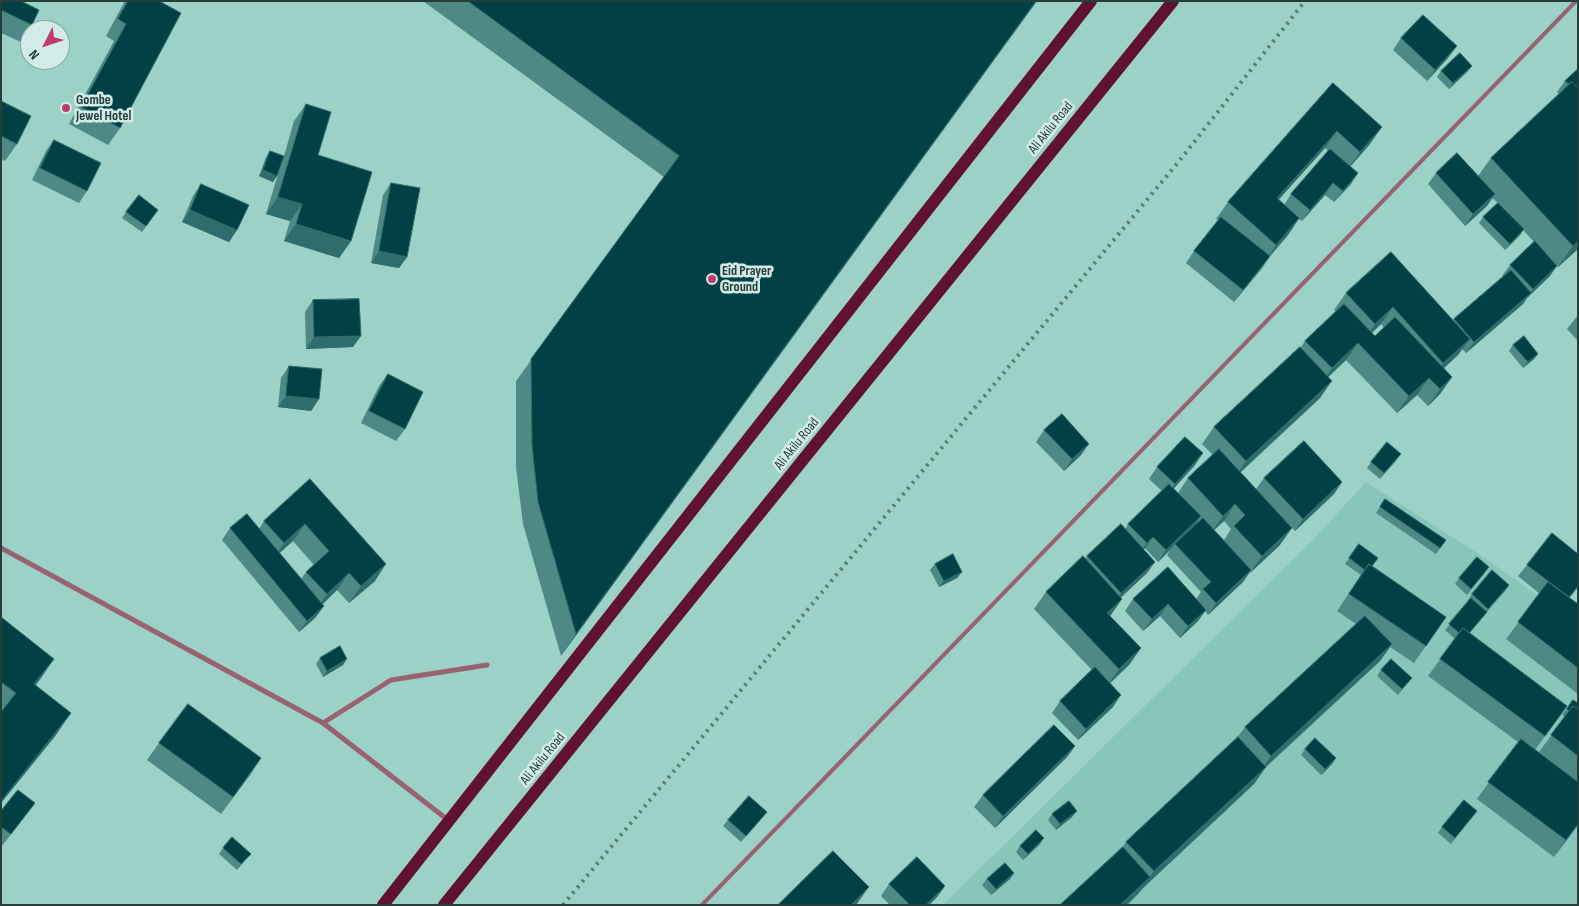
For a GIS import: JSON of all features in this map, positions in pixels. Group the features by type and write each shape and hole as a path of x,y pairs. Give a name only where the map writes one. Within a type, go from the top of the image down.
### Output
{"main road":[{"path":"382,905 1091,1"},
{"name":"Ali Akilu Road","path":"444,905 1173,1"}],"street":[{"path":"1,548 323,723 448,820"},
{"path":"323,723 391,680 487,665"}],"lane":[{"path":"702,905 1576,1"}],"shaded area":[{"path":"1366,482 1485,558 1578,625 1578,905 943,905 1312,541"}],"building":[{"path":"1,1 21,1 39,10 34,20 22,20 1,10"},
{"path":"128,1 159,1 181,13 120,128 81,107 126,24 118,19"},
{"name":"Eid Prayer Ground","path":"468,1 1036,1 576,634 538,502 532,445 531,359 679,156"},
{"path":"1423,15 1457,46 1435,70 1401,38"},
{"path":"1460,53 1472,66 1453,83 1441,71"},
{"path":"1578,69 1578,88 1572,82 1569,84 1565,81"},
{"path":"1572,82 1578,88 1578,241 1573,246 1491,158"},
{"path":"1333,83 1382,127 1360,152 1337,131 1277,198 1299,218 1276,245 1228,202"},
{"path":"1,101 31,116 17,144 1,136"},
{"path":"306,104 331,112 318,155 372,172 351,241 296,224 302,204 278,197"},
{"path":"54,140 101,163 87,191 40,168"},
{"path":"1330,149 1358,173 1343,191 1333,183 1310,210 1291,194"},
{"path":"270,151 284,156 277,176 263,170"},
{"path":"1457,153 1495,194 1473,214 1436,173"},
{"path":"391,183 420,188 407,257 379,251"},
{"path":"201,184 249,205 237,230 190,210"},
{"path":"139,195 158,210 146,226 126,212"},
{"path":"1498,203 1524,229 1510,244 1483,217"},
{"path":"1221,217 1270,256 1243,290 1194,251"},
{"path":"1535,241 1557,266 1533,289 1510,265"},
{"path":"1391,252 1470,339 1443,363 1393,307 1375,324 1346,293"},
{"path":"1511,270 1531,293 1474,342 1454,319"},
{"path":"359,299 361,336 314,337 313,300"},
{"path":"1344,304 1375,336 1395,317 1452,377 1440,389 1429,378 1409,396 1358,343 1332,368 1305,341"},
{"path":"1524,336 1538,354 1528,362 1513,345"},
{"path":"1300,347 1332,381 1246,461 1214,427"},
{"path":"289,366 322,369 319,399 286,396"},
{"path":"388,374 423,392 405,429 369,411"},
{"path":"1062,414 1089,444 1072,459 1044,430"},
{"path":"1185,437 1203,453 1175,484 1157,467"},
{"path":"1304,441 1342,482 1303,519 1264,478"},
{"path":"1387,442 1401,454 1384,473 1371,462"},
{"path":"1219,449 1292,528 1262,556 1234,526 1245,515 1235,504 1223,516 1188,478"},
{"path":"310,479 386,564 361,586 349,573 327,594 306,572 329,551 305,524 284,543 264,521"},
{"path":"1169,484 1201,516 1166,550 1153,537 1147,543 1128,524"},
{"path":"1385,499 1446,540 1440,548 1380,507"},
{"path":"247,514 324,606 307,621 230,528"},
{"path":"1203,518 1251,570 1216,603 1203,589 1211,582 1175,544"},
{"path":"1121,524 1155,562 1121,593 1087,556"},
{"path":"1552,533 1578,554 1578,586 1569,597 1527,565"},
{"path":"1359,544 1378,558 1372,566 1369,564 1365,570 1349,558"},
{"path":"953,554 962,572 944,581 935,564"},
{"path":"1083,556 1122,599 1107,613 1141,648 1119,669 1046,592"},
{"path":"1477,557 1489,567 1471,589 1459,578"},
{"path":"1369,564 1446,617 1426,646 1349,594"},
{"path":"1168,567 1206,610 1188,626 1168,604 1152,619 1133,599"},
{"path":"1492,570 1509,585 1488,609 1472,594"},
{"path":"1548,582 1578,604 1578,668 1518,622"},
{"path":"1471,598 1487,612 1469,633 1463,628 1459,633 1449,624"},
{"path":"1365,616 1392,644 1271,756 1245,727"},
{"path":"1,617 54,659 34,684 71,713 1,801 1,712 16,693 1,682"},
{"path":"1463,628 1567,706 1545,736 1440,659"},
{"path":"340,646 347,659 327,671 320,658"},
{"path":"1391,659 1412,678 1402,689 1381,670"},
{"path":"1095,667 1121,695 1086,729 1060,701"},
{"path":"1573,700 1578,703 1578,709 1573,706 1569,711 1567,709"},
{"path":"188,704 261,758 233,797 159,743"},
{"path":"1573,706 1578,709 1578,756 1551,735"},
{"path":"1054,725 1075,746 1003,816 983,795"},
{"path":"1238,737 1266,767 1154,871 1126,842"},
{"path":"1315,738 1336,758 1325,769 1305,749"},
{"path":"1521,739 1578,782 1578,824 1566,840 1488,782"},
{"path":"18,790 35,803 11,834 1,827 1,811"},
{"path":"749,796 767,812 746,836 728,820"},
{"path":"1464,800 1477,811 1455,838 1442,827"},
{"path":"1069,801 1077,811 1060,824 1052,814"},
{"path":"1036,830 1044,838 1028,854 1020,846"},
{"path":"232,837 251,854 241,864 223,848"},
{"path":"1123,847 1150,877 1120,905 1060,905"},
{"path":"833,851 869,887 851,905 778,905"},
{"path":"917,857 945,886 926,905 910,905 889,884"},
{"path":"1005,863 1014,873 996,889 987,879"}],"railway":[{"path":"563,905 1180,160 1305,1"}],"place":[{"name":"Gombe Jewel Hotel","path":"66,108"},
{"name":"Eid Prayer Ground","path":"712,279"}]}
